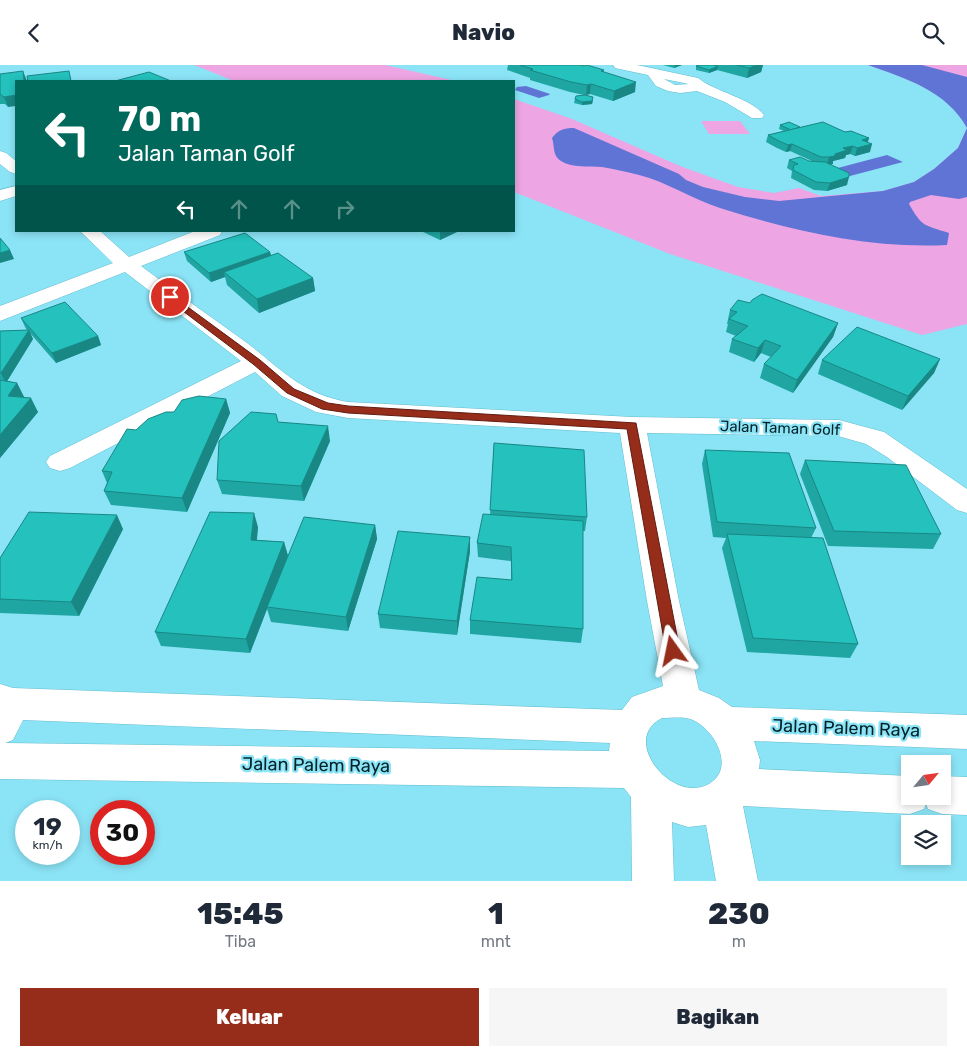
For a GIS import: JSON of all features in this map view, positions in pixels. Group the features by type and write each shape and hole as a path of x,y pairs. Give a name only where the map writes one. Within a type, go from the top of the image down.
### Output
{"street":[{"path":"619,65 653,73 656,80 663,85 677,88 697,86 730,99 757,115"},
{"path":"0,156 15,168"},
{"path":"0,196 15,191"},
{"name":"Jalan Taman Golf","path":"90,232 126,264 257,362 291,391 325,406 348,410 632,425 824,427 855,431 875,438 896,451 967,503"},
{"path":"0,314 210,232"},
{"path":"60,462 257,362"},
{"path":"632,425 663,601 684,702"},
{"path":"653,881 642,781 626,747 630,727 642,711 661,702 684,702 706,709 725,724 737,744 742,767 728,794 737,881"},
{"path":"4,711 630,727"},
{"name":"Jalan Palem Raya","path":"725,724 967,732"},
{"name":"Jalan Palem Raya","path":"0,761 642,781"},
{"path":"642,781 674,804 699,808 728,794 901,795"},
{"path":"951,795 967,796"}],"shaded area":[{"path":"194,65 385,65 452,80 232,80"},
{"path":"868,65 967,65 967,128 949,104 937,95 911,81"},
{"path":"515,99 572,119 680,166 738,187 774,193 799,188 821,196 883,191 914,182 934,169 958,148 967,128 967,324 922,335 670,254 515,192"},
{"path":"701,121 740,121 750,134 709,134"}],"water":[{"path":"868,65 922,65 967,77 967,128 959,115 937,95 924,87"},
{"path":"526,86 550,94 539,98 515,90 517,87"},
{"path":"574,128 679,174 686,180 703,187 745,197 779,201 883,191 914,182 934,169 958,148 967,128 967,197 959,199 931,195 910,202 909,204 917,217 924,224 949,233 947,245 918,246 860,241 803,231 710,204 639,175 602,167 575,166 558,159 554,151 552,138 561,130"},
{"path":"887,155 903,162 850,176 834,169"}],"building":[{"path":"520,65 587,65 636,82 614,91 591,84 571,82 530,70 533,69"},
{"path":"737,65 757,65 749,68"},
{"path":"696,66 718,66 709,70"},
{"path":"23,71 24,80 15,80 15,95 4,97 0,94 0,74"},
{"path":"69,71 71,80 28,80 27,76"},
{"path":"149,72 169,80 119,80"},
{"path":"585,95 593,97 592,101 582,102 575,99 576,96"},
{"path":"789,122 800,127 791,130 780,125"},
{"path":"823,122 845,132 851,131 869,138 862,140 872,144 857,148 853,146 843,148 847,150 835,154 835,156 821,157 792,144 788,145 768,135"},
{"path":"800,157 809,161 825,162 849,173 849,177 830,183 816,182 793,170 794,165 798,164 789,160"},
{"path":"245,233 270,252 209,273 184,252"},
{"path":"0,238 10,250 0,253"},
{"path":"278,253 313,278 257,299 224,272"},
{"path":"762,294 838,323 797,380 764,364 781,346 765,340 758,348 732,339 748,326 729,319 737,312 730,310 738,300 750,303"},
{"path":"65,302 98,336 52,353 21,318"},
{"path":"857,327 940,359 908,396 822,360"},
{"path":"29,330 1,373 0,373 0,331"},
{"path":"0,380 17,383 8,396 31,398 0,435"},
{"path":"199,396 226,399 182,498 104,491 112,472 102,471 127,429 136,430 148,419 166,412 174,412 182,400"},
{"path":"251,412 276,414 278,422 328,426 301,486 217,480 219,441"},
{"path":"494,443 584,450 587,517 490,510"},
{"path":"705,450 789,453 816,528 717,522"},
{"path":"805,460 906,465 941,534 834,531"},
{"path":"29,512 117,515 71,602 0,599 0,558"},
{"path":"210,512 254,513 251,540 284,542 246,639 155,632"},
{"path":"483,514 583,521 583,629 470,620 477,577 512,580 511,547 477,543"},
{"path":"304,517 375,525 346,617 267,607"},
{"path":"398,531 470,537 457,621 378,614"},
{"path":"727,534 823,538 858,644 753,638"}],"route":[{"path":"170,297 257,362 291,391 325,406 348,410 632,425 673,651"}]}
